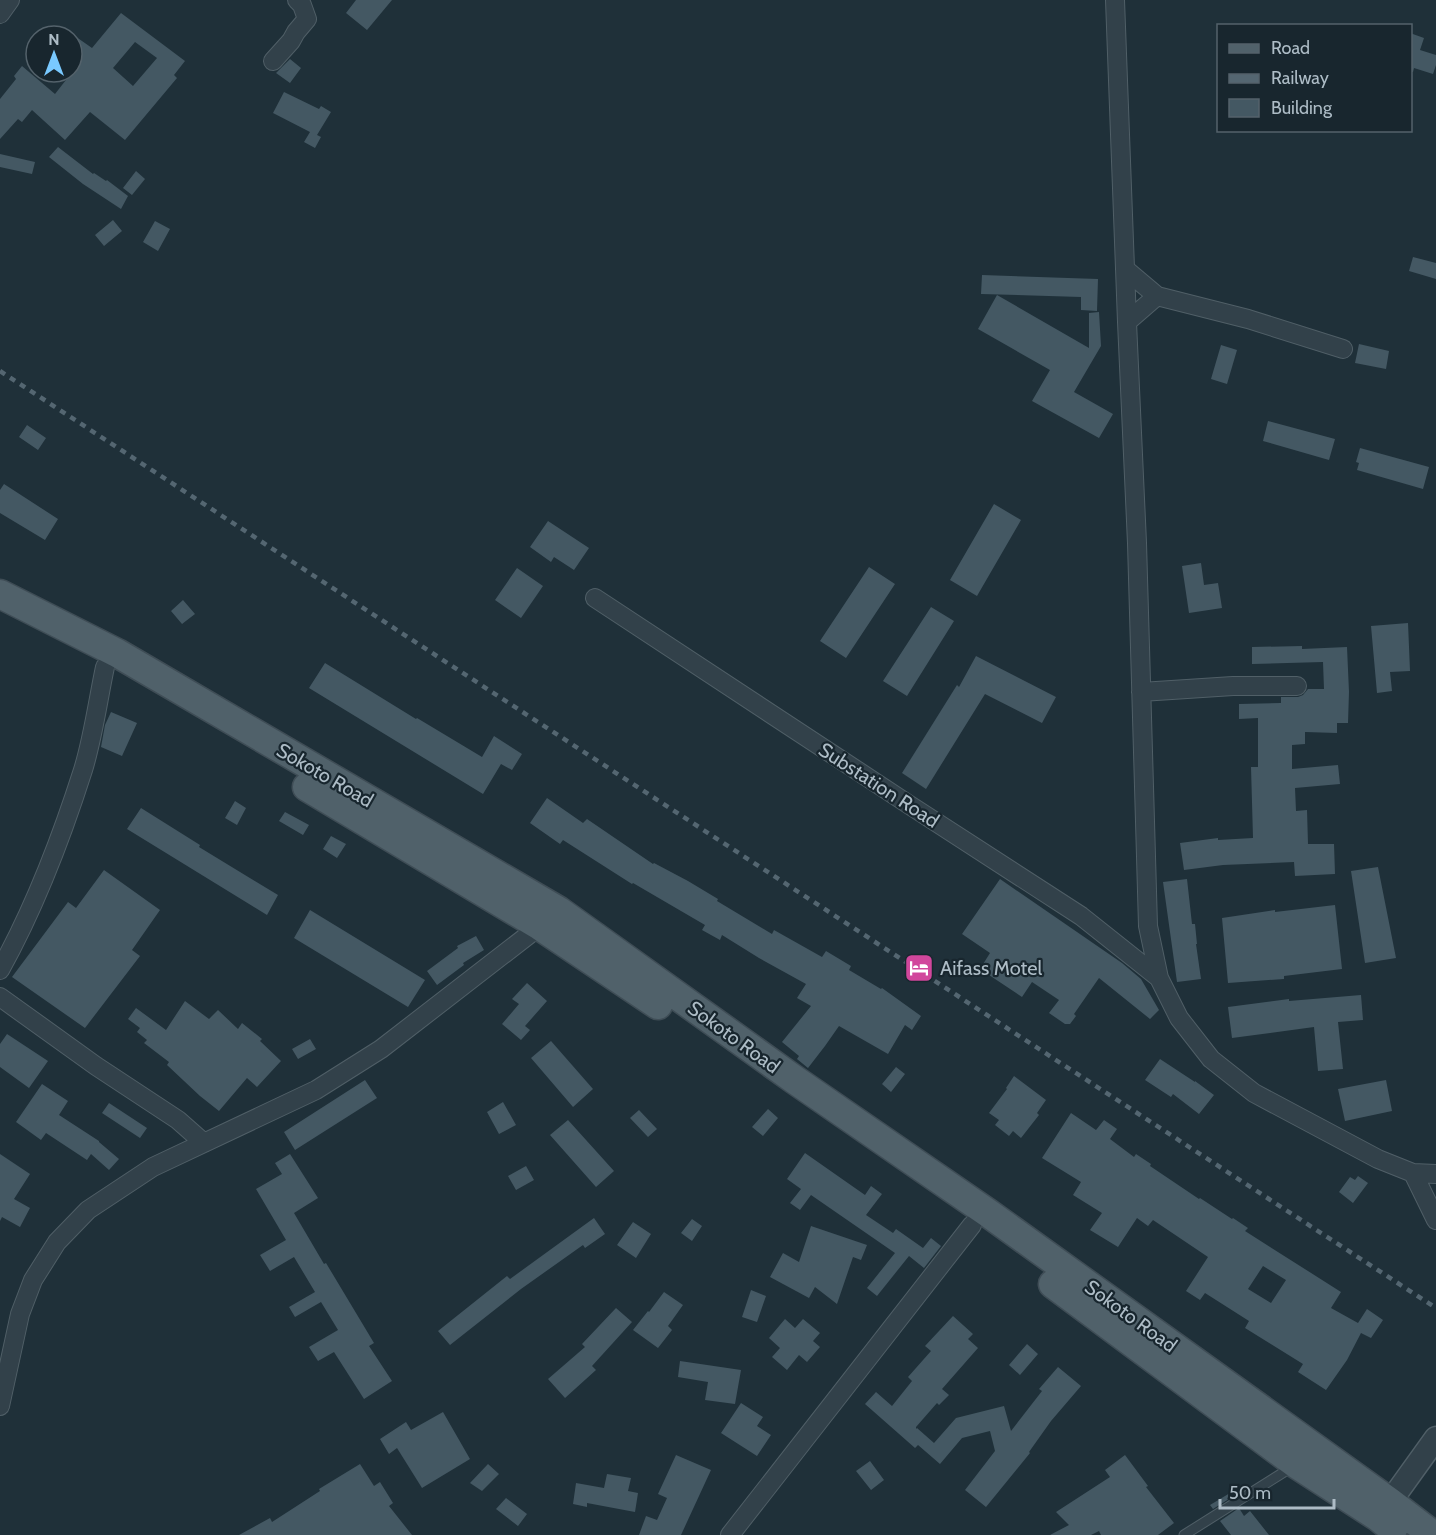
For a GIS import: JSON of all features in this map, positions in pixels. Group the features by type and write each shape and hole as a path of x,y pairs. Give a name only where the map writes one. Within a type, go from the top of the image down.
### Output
{"main road":[{"name":"Sokoto Road","path":"0,594 117,653 559,911 795,1080 988,1213 1402,1535"},
{"name":"Sokoto Road","path":"0,614 105,667 540,926 782,1089 972,1225 1182,1366 1296,1464 1380,1518 1433,1535"}],"street":[{"path":"0,14 10,0"},
{"path":"273,61 291,42 307,18 302,5 297,0"},
{"path":"1115,0 1137,543 1148,926 1159,978 1179,1018 1211,1059 1254,1093 1378,1159 1413,1173 1436,1174"},
{"path":"1125,269 1157,296 1248,319 1343,349"},
{"path":"1127,322 1157,296"},
{"name":"Substation Road","path":"595,598 1081,916 1159,978"},
{"path":"1,967 14,944 52,859 83,768 105,667"},
{"path":"1141,692 1233,686 1297,686"},
{"path":"0,1406 20,1314 33,1280 57,1242 88,1210 153,1167 316,1090 381,1049 540,926"},
{"path":"0,997 96,1066 178,1120 204,1143"},
{"path":"1413,1173 1436,1221"},
{"path":"730,1535 972,1225"},
{"path":"1380,1518 1436,1438"}],"lane":[{"path":"1184,1535 1296,1464"}],"building":[{"path":"356,0 392,0 367,30 346,13"},
{"path":"121,13 185,61 174,75 177,78 125,140 90,112 65,140 32,110 22,122 18,119 0,139 0,99 16,79 14,76 22,66 24,68 24,84 43,84 55,94 63,84 84,84 84,42 92,48","holes":["135,42 157,58 133,86 113,68"]},
{"path":"1412,34 1424,38 1420,50 1436,55 1433,74 1414,68 1413,72"},
{"path":"290,59 301,68 290,83 276,73"},
{"path":"284,92 319,109 321,106 331,112 317,135 321,137 315,148 304,142 310,132 273,113"},
{"path":"58,147 93,174 107,180 128,196 121,209 83,184 49,157"},
{"path":"0,154 35,162 32,174 0,167"},
{"path":"136,171 145,179 132,195 123,188"},
{"path":"113,220 122,231 104,246 95,235"},
{"path":"155,221 170,229 158,251 143,242"},
{"path":"1413,257 1436,263 1436,279 1409,271"},
{"path":"982,275 1098,279 1097,311 1081,310 1081,297 981,294"},
{"path":"997,295 1089,348 1089,313 1099,312 1101,346 1074,392 1113,414 1099,438 1032,401 1050,370 978,329"},
{"path":"1359,344 1389,351 1386,369 1355,363"},
{"path":"1221,345 1237,350 1227,384 1211,379"},
{"path":"1268,421 1335,439 1329,460 1263,441"},
{"path":"27,425 46,438 38,450 19,437"},
{"path":"1360,448 1429,467 1423,489 1357,470 1359,463 1356,462"},
{"path":"4,484 58,519 45,540 0,513 0,490"},
{"path":"994,504 1021,520 977,596 950,580"},
{"path":"548,521 589,548 574,570 554,557 551,562 530,547"},
{"path":"1201,563 1204,585 1218,583 1222,608 1189,613 1182,566"},
{"path":"869,567 895,584 846,658 820,641"},
{"path":"517,568 543,586 521,618 495,600"},
{"path":"183,600 195,614 182,624 171,611"},
{"path":"931,607 954,621 907,696 883,681"},
{"path":"1408,623 1410,671 1390,672 1392,691 1377,693 1371,626"},
{"path":"1302,646 1302,649 1347,647 1348,723 1337,723 1337,733 1305,732 1305,744 1292,745 1292,769 1338,765 1340,784 1295,788 1296,811 1307,810 1308,844 1334,844 1335,874 1295,876 1294,862 1223,865 1184,870 1180,843 1218,838 1218,840 1253,838 1251,767 1258,767 1258,718 1239,719 1239,704 1281,703 1281,697 1298,697 1308,689 1324,689 1323,662 1252,664 1252,647"},
{"path":"976,656 1056,697 1042,723 985,694 926,789 902,773 957,685 959,687"},
{"path":"325,663 482,757 494,736 522,754 512,770 501,764 483,794 309,688"},
{"path":"111,712 137,723 122,756 101,747 105,725"},
{"path":"547,798 583,823 587,819 653,864 688,881 772,934 774,930 822,957 826,951 851,966 849,970 882,988 921,1016 912,1030 905,1025 888,1054 839,1026 808,1068 797,1059 799,1056 782,1042 811,1006 797,998 806,984 722,935 720,940 702,930 705,925 632,884 563,840 560,844 530,823"},
{"path":"235,801 246,808 237,825 225,818"},
{"path":"141,808 200,845 199,847 278,895 267,915 127,829"},
{"path":"285,812 309,825 303,835 279,821"},
{"path":"331,836 346,844 337,858 323,849"},
{"path":"1378,867 1396,958 1365,963 1351,871"},
{"path":"104,870 160,910 132,950 140,956 85,1028 12,977 68,902 76,908"},
{"path":"1000,879 1122,963 1141,979 1159,1010 1150,1019 1099,978 1074,1014 1076,1016 1070,1024 1065,1024 1049,1013 1059,1000 1032,982 1022,997 980,969 990,953 962,934"},
{"path":"1187,879 1201,979 1177,982 1163,882"},
{"path":"1335,905 1342,969 1284,976 1284,979 1228,983 1222,918 1275,910 1275,912"},
{"path":"310,910 425,980 408,1007 294,938"},
{"path":"476,936 484,950 463,963 464,965 437,985 427,971 458,948 457,946"},
{"path":"527,983 547,1001 525,1026 530,1030 521,1040 502,1024 519,1004 512,999"},
{"path":"1361,995 1363,1020 1338,1022 1343,1069 1318,1071 1314,1027 1232,1038 1228,1007 1289,999 1289,1001"},
{"path":"185,1001 209,1019 218,1010 238,1029 242,1023 262,1039 260,1041 281,1061 257,1087 247,1078 219,1111 167,1065 169,1062 144,1043 147,1040 137,1032 140,1028 128,1019 136,1008 166,1030"},
{"path":"7,1034 48,1061 29,1088 0,1067 0,1044"},
{"path":"310,1039 316,1049 298,1059 292,1049"},
{"path":"551,1041 593,1089 573,1107 531,1058"},
{"path":"1160,1059 1214,1095 1199,1114 1173,1094 1171,1097 1145,1080"},
{"path":"896,1067 905,1074 891,1092 882,1084"},
{"path":"1014,1076 1046,1100 1037,1113 1039,1115 1021,1138 1013,1131 1009,1136 995,1125 999,1120 989,1113"},
{"path":"365,1080 377,1098 295,1150 284,1132"},
{"path":"1386,1080 1392,1111 1345,1121 1338,1089"},
{"path":"42,1084 68,1101 59,1115 99,1141 119,1159 109,1170 91,1154 87,1160 46,1133 41,1140 16,1122"},
{"path":"503,1102 516,1125 499,1134 487,1112"},
{"path":"109,1103 147,1128 140,1138 102,1113"},
{"path":"768,1109 778,1118 763,1136 752,1127"},
{"path":"639,1110 657,1129 648,1137 630,1118"},
{"path":"1071,1113 1096,1130 1104,1120 1117,1129 1110,1139 1134,1157 1136,1154 1199,1199 1248,1228 1245,1231 1341,1292 1331,1308 1358,1323 1367,1309 1383,1320 1371,1338 1361,1333 1347,1360 1326,1390 1298,1372 1303,1364 1245,1328 1249,1321 1205,1293 1200,1300 1186,1291 1208,1257 1153,1220 1148,1226 1137,1218 1118,1247 1090,1230 1102,1213 1073,1195 1081,1182 1042,1158","holes":["1263,1266 1286,1280 1271,1303 1248,1289"]},
{"path":"568,1120 614,1171 596,1187 550,1135"},
{"path":"805,1153 865,1195 871,1186 882,1194 866,1215 893,1233 896,1229 923,1248 931,1238 941,1246 924,1268 909,1256 877,1296 867,1288 895,1253 811,1195 800,1210 790,1203 801,1189 787,1179"},
{"path":"0,1154 30,1174 14,1199 30,1208 20,1227 2,1217 0,1221"},
{"path":"290,1154 318,1198 294,1213 374,1343 369,1346 392,1381 364,1399 334,1352 318,1361 309,1347 338,1330 321,1302 295,1317 289,1307 315,1292 294,1257 270,1271 260,1255 286,1240 256,1189 282,1174 275,1163"},
{"path":"526,1166 534,1180 516,1190 508,1176"},
{"path":"1358,1176 1368,1183 1353,1203 1339,1192 1350,1177 1355,1180"},
{"path":"594,1218 605,1234 585,1248 583,1245 521,1289 450,1345 438,1331 507,1276 510,1279"},
{"path":"692,1219 702,1226 692,1241 681,1233"},
{"path":"633,1222 651,1234 636,1258 617,1245"},
{"path":"811,1226 867,1245 861,1260 853,1257 837,1304 815,1287 809,1298 770,1277 783,1253 799,1262"},
{"path":"751,1290 766,1296 757,1322 742,1317"},
{"path":"664,1292 683,1305 668,1326 672,1330 658,1348 633,1330"},
{"path":"616,1308 632,1322 592,1366 596,1370 565,1398 548,1379 585,1347 582,1344"},
{"path":"953,1316 973,1334 968,1339 978,1348 942,1389 949,1395 939,1405 937,1403 916,1427 934,1443 956,1418 1004,1406 1011,1431 1042,1391 1039,1389 1058,1367 1081,1386 1051,1421 1030,1453 986,1507 965,1490 995,1451 990,1431 962,1438 940,1464 918,1445 915,1448 865,1404 876,1392 892,1406 912,1381 908,1377 931,1351 925,1346"},
{"path":"785,1319 795,1328 803,1319 820,1333 813,1341 820,1347 807,1362 799,1355 787,1370 772,1357 780,1348 769,1338"},
{"path":"1027,1344 1038,1354 1020,1375 1009,1365"},
{"path":"680,1361 741,1370 735,1404 705,1400 708,1382 678,1377"},
{"path":"741,1403 763,1417 757,1426 771,1435 757,1456 721,1433"},
{"path":"443,1412 470,1459 422,1488 397,1448 389,1454 380,1439 406,1422 411,1430"},
{"path":"676,1455 711,1470 681,1535 639,1535 646,1516 657,1520 667,1498 658,1494"},
{"path":"1125,1455 1174,1523 1158,1535 1101,1535 1099,1531 1091,1535 1050,1535 1069,1525 1056,1512 1110,1477 1105,1470"},
{"path":"870,1461 884,1480 871,1490 856,1471"},
{"path":"360,1464 374,1486 380,1482 393,1503 389,1506 412,1535 239,1535 270,1518 272,1522"},
{"path":"488,1464 499,1474 482,1491 470,1483"},
{"path":"607,1474 631,1478 628,1491 638,1493 635,1512 587,1503 587,1507 573,1504 576,1483 604,1488"},
{"path":"1230,1493 1232,1497 1213,1509 1210,1505"},
{"path":"506,1498 527,1514 518,1526 496,1509"},
{"path":"1239,1508 1244,1516 1250,1511 1269,1535 1231,1535 1220,1521"}],"railway":[{"path":"0,371 1436,1308"}],"place":[{"name":"Aifass Motel","path":"919,968"}]}
